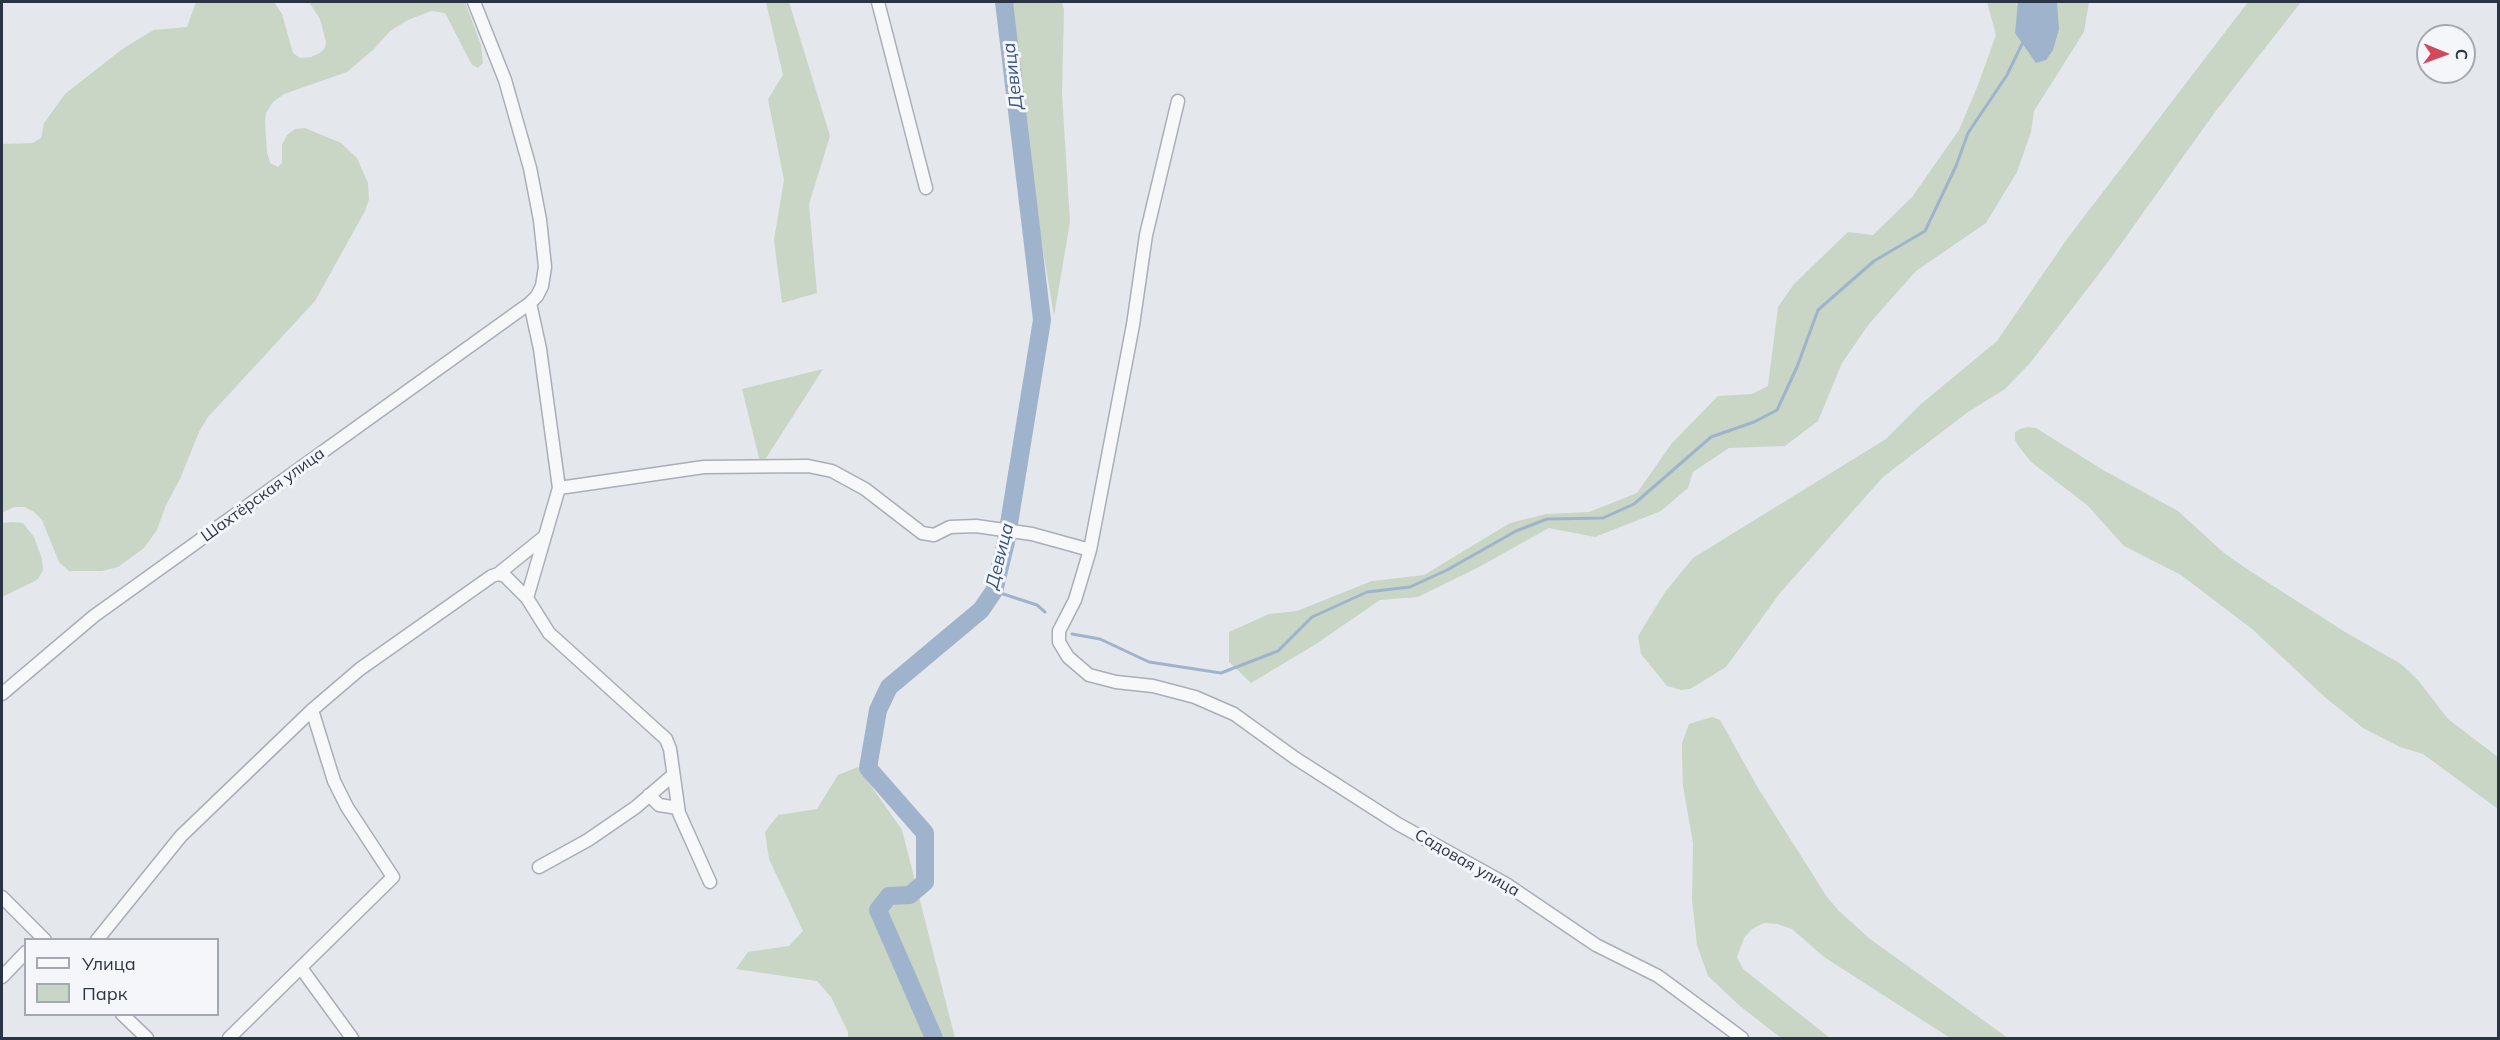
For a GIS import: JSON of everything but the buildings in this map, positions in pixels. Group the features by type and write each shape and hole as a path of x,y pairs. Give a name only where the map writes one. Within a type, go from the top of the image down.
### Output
{"street":[{"path":"474,2 514,108 540,220 545,267 542,286 530,303 540,349 559,488 527,598"},
{"path":"878,2 926,188"},
{"name":"Садовая улица","path":"1178,101 1146,235 1133,325 1090,550 1075,600 1059,631 1059,642 1068,657 1089,675 1154,686 1188,695 1234,714 1295,758 1398,824 1506,884 1596,945 1658,976 1742,1038"},
{"name":"Шахтёрская улица","path":"2,694 94,616 530,303"},
{"path":"559,488 704,467 808,466 832,471 865,489 922,533 934,535 950,527 976,526 1032,534 1090,550"},
{"path":"98,938 181,836 312,710 369,663 482,581 498,574 545,536"},
{"path":"498,574 510,580 527,598 549,633 666,739 670,749 678,808 711,882"},
{"path":"229,1038 393,877 338,790 312,710"},
{"path":"539,867 588,840 673,775"},
{"path":"649,795 659,805 678,808"},
{"path":"2,897 41,938"},
{"path":"2,977 24,954"},
{"path":"301,968 352,1038"},
{"path":"124,1016 147,1038"}],"green space":[{"path":"196,2 274,2 282,14 293,53 300,58 320,53 325,48 326,42 320,19 309,2 465,2 481,45 483,63 478,68 472,65 445,13 431,11 408,20 390,31 374,49 347,72 284,94 273,102 266,113 265,122 270,163 278,167 282,163 282,145 287,135 295,129 305,128 341,143 357,158 368,183 369,199 365,211 315,301 208,417 166,505 157,530 144,548 118,567 102,571 69,571 59,562 42,520 34,512 25,507 14,507 2,513 2,144 33,143 41,138 44,123 65,94 121,50 154,30 187,27"},
{"path":"766,2 789,2 830,136 809,204 817,293 782,303 774,240 784,180 768,99 783,75"},
{"path":"1001,2 1062,2 1064,10 1062,94 1070,222 1054,316"},
{"path":"1987,2 2089,2 2084,32 2034,111 2031,132 2017,172 1986,223 1916,271 1869,324 1842,363 1818,421 1785,446 1729,448 1693,472 1688,488 1661,511 1595,537 1549,528 1477,568 1418,597 1380,600 1316,644 1251,683 1229,662 1229,632 1269,614 1297,611 1372,581 1424,575 1510,523 1546,514 1589,512 1637,493 1672,443 1718,396 1752,394 1768,386 1778,307 1794,284 1848,232 1873,235 1912,197 1959,130 1996,35"},
{"path":"2248,2 2301,2 2215,112 2108,262 2031,362 2005,389 1968,412 1883,477 1780,593 1726,667 1690,689 1681,690 1667,686 1641,654 1638,636 1665,592 1693,558 1886,439 1921,404 1997,341 2067,239"},
{"path":"823,369 761,466 742,389"},
{"path":"2028,427 2036,428 2103,470 2178,511 2224,553 2250,571 2345,632 2401,664 2418,680 2448,719 2498,757 2498,809 2423,754 2400,747 2363,728 2326,698 2252,629 2181,575 2124,546 2087,505 2031,462 2015,440 2015,432"},
{"path":"2,523 23,523 34,537 42,559 43,570 38,579 2,597"},
{"path":"1712,717 1720,720 1758,788 1827,897 1839,911 1870,939 2008,1038 1950,1038 1824,957 1792,929 1777,924 1764,923 1752,929 1744,938 1737,957 1743,969 1830,1038 1781,1038 1740,1006 1708,976 1697,945 1692,899 1693,843 1683,786 1682,743 1689,724"},
{"path":"858,767 902,830 955,1038 848,1038 848,1032 831,997 817,981 736,969 748,952 789,946 803,931 769,859 765,832 778,815 817,809 838,775"}],"water":[{"path":"2018,2 2057,2 2059,29 2053,50 2046,60 2036,63 2015,33"}],"waterway":[{"name":"Девица","path":"934,1038 878,910 889,896 910,895 925,882 925,833 868,768 878,710 889,687 981,610 994,591 1006,542 1042,320 1004,2"},
{"path":"1072,634 1100,639 1149,662 1221,673 1278,651 1312,617 1367,592 1410,587 1447,570 1516,531 1547,519 1603,518 1634,504 1711,437 1754,422 1777,410 1797,367 1818,310 1874,261 1925,231 1956,166 1968,133 2007,75 2023,42"},
{"path":"994,591 1037,605 1045,612"}]}
